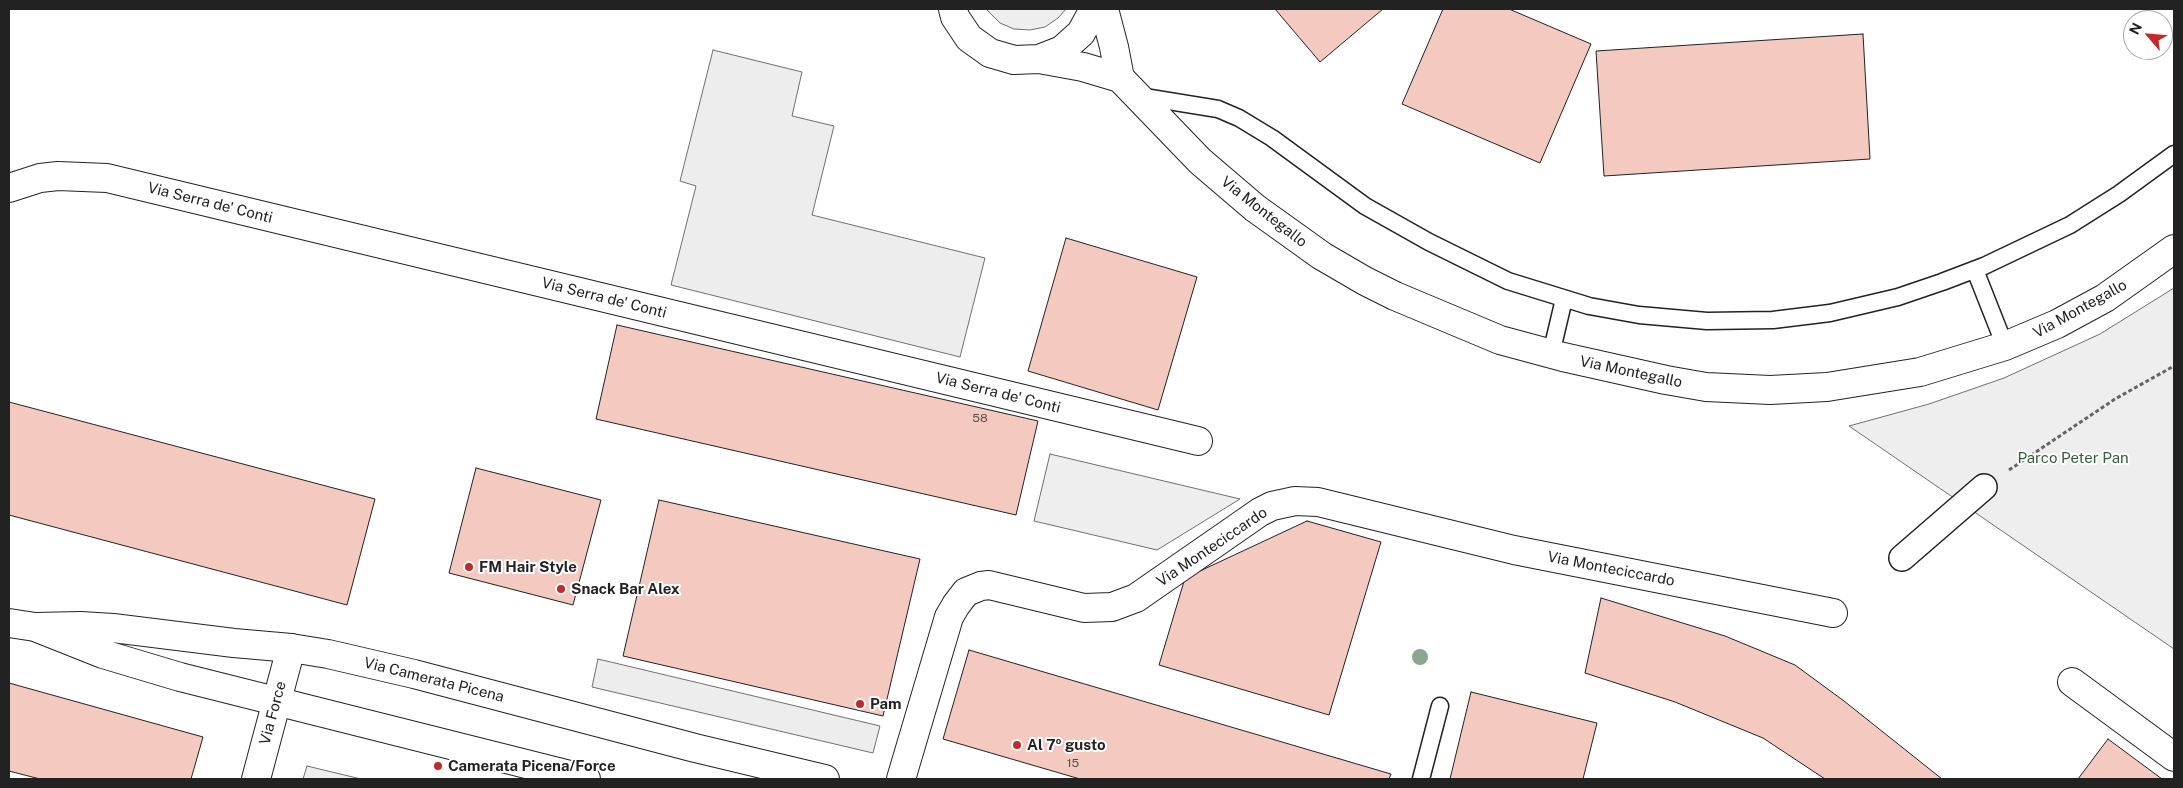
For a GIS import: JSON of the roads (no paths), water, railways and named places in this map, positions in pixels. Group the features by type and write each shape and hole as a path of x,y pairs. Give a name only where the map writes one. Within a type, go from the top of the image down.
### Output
{"street":[{"name":"Via Montegallo","path":"953,9 955,17 970,38 990,53 1014,60 1039,59 1083,67 1129,87 1200,161 1281,228 1322,256 1388,292 1500,340 1624,372 1706,387 1770,390 1827,387 1903,376 1960,361 2005,346 2058,324 2105,298 2174,249"},
{"name":"Via Montegallo","path":"1039,59 1062,50 1081,34 1094,9"},
{"path":"1104,9 1114,46 1129,87"},
{"name":"Via Serra de' Conti","path":"9,188 40,178 58,176 107,178 1198,441"},
{"path":"1902,558 1984,487"},
{"name":"Via Monteciccardo","path":"901,779 950,617 966,592 988,585 1084,608 1112,608 1136,598 1254,516 1272,506 1295,501 1318,502 1514,550 1833,613"},
{"name":"Via Camerata Picena","path":"9,623 35,627 81,626 113,628 291,648 328,654 414,674 825,779"},
{"name":"Via Camerata Picena","path":"35,627 103,654 143,666 586,779"},
{"name":"Via Force","path":"256,779 275,701 291,648"},
{"path":"2072,682 2174,757"}],"lane":[{"name":"Via Montegallo","path":"1129,87 1218,109 1239,118 1272,138 1365,206 1429,242 1508,281 1564,299 1639,316 1707,321 1773,320 1830,313 1907,294 1975,270 2070,225 2119,194 2174,154"},
{"path":"1975,270 2005,346"},
{"path":"1551,354 1564,299"},
{"path":"1421,779 1440,706"}],"place":[{"name":"FM Hair Style","path":"469,567"},
{"name":"Snack Bar Alex","path":"561,589"},
{"name":"Pam","path":"860,704"},
{"name":"Al 7º gusto","path":"1017,745"},
{"name":"Camerata Picena/Force","path":"438,766"}],"park label":[{"name":"Parco Peter Pan","path":"2073,458"}]}
